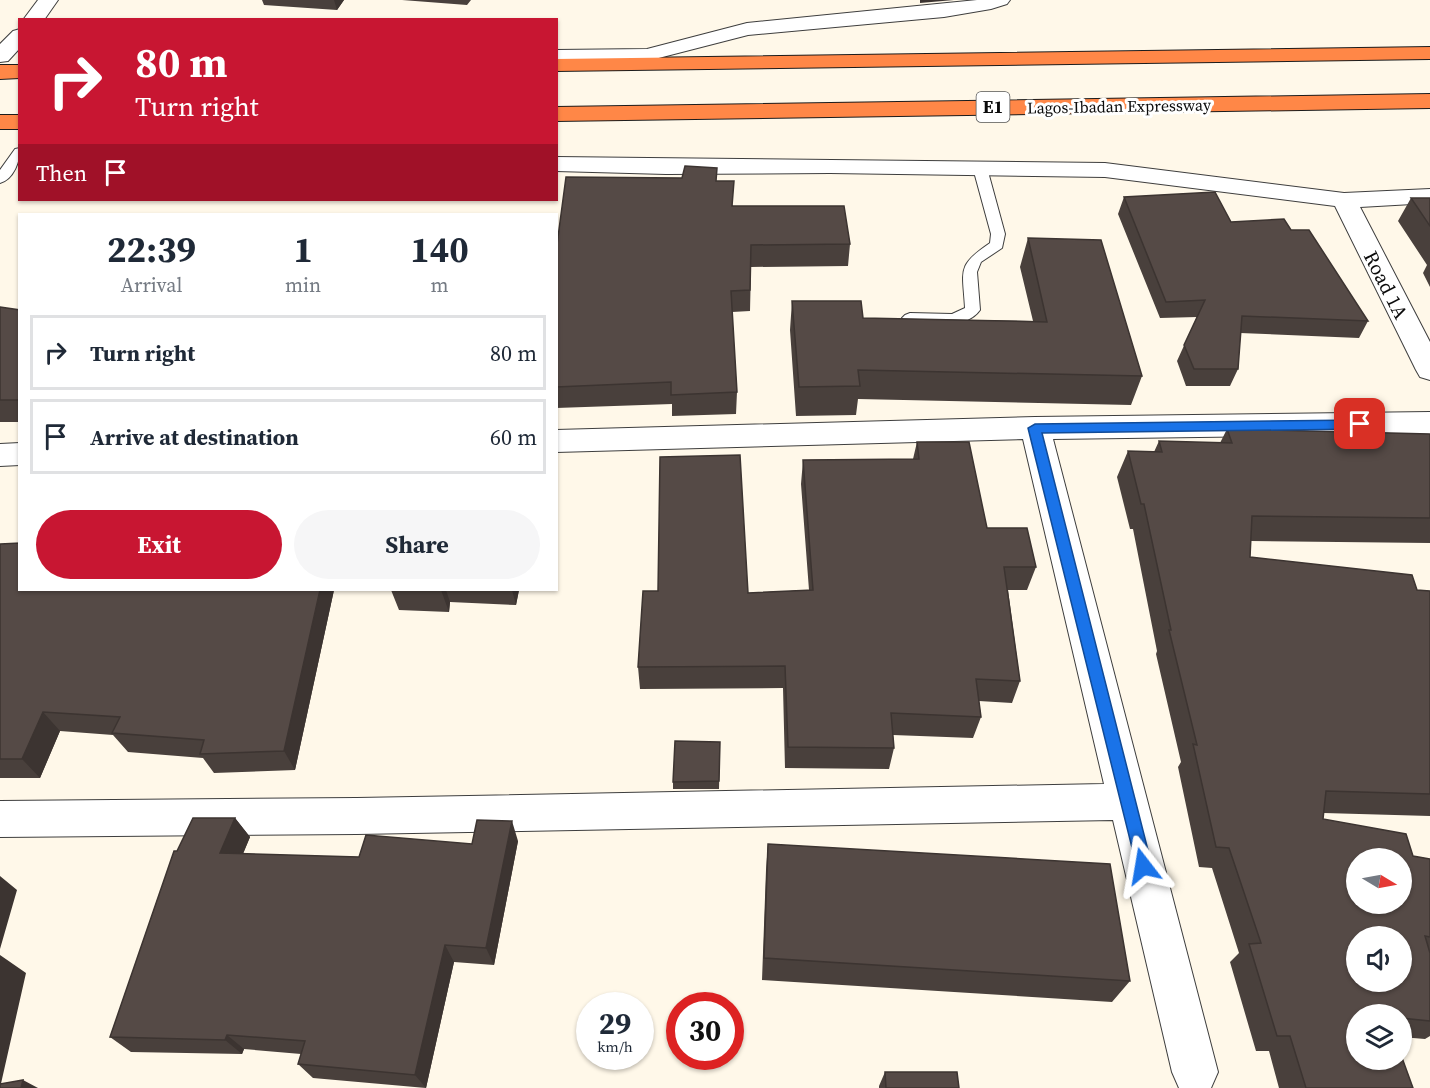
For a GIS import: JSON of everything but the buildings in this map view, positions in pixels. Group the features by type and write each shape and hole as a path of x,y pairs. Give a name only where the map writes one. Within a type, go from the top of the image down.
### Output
{"highway":[{"path":"558,65 1430,53"},
{"path":"0,72 18,71"},
{"name":"Lagos-Ibadan Expressway","path":"558,114 1430,101"},
{"path":"0,122 18,122"}],"street":[{"path":"34,18 48,0"},
{"path":"558,56 647,55 747,29 944,11 984,5 1000,0"},
{"path":"0,58 18,37"},
{"path":"0,58 18,60"},
{"path":"558,164 1105,170 1344,200 1430,196"},
{"name":"Road 1A","path":"1344,200 1430,370"},
{"path":"558,441 1035,428 1430,423"},
{"path":"1035,428 1195,1072"},
{"path":"0,455 18,454"},
{"path":"0,819 357,816 1128,802"}],"lane":[{"path":"0,179 18,155"},
{"path":"910,318 954,319 966,316 973,310 970,272 975,260 997,245 998,234 980,168"}],"route":[{"path":"1143,866 1035,428 1360,424"}]}
